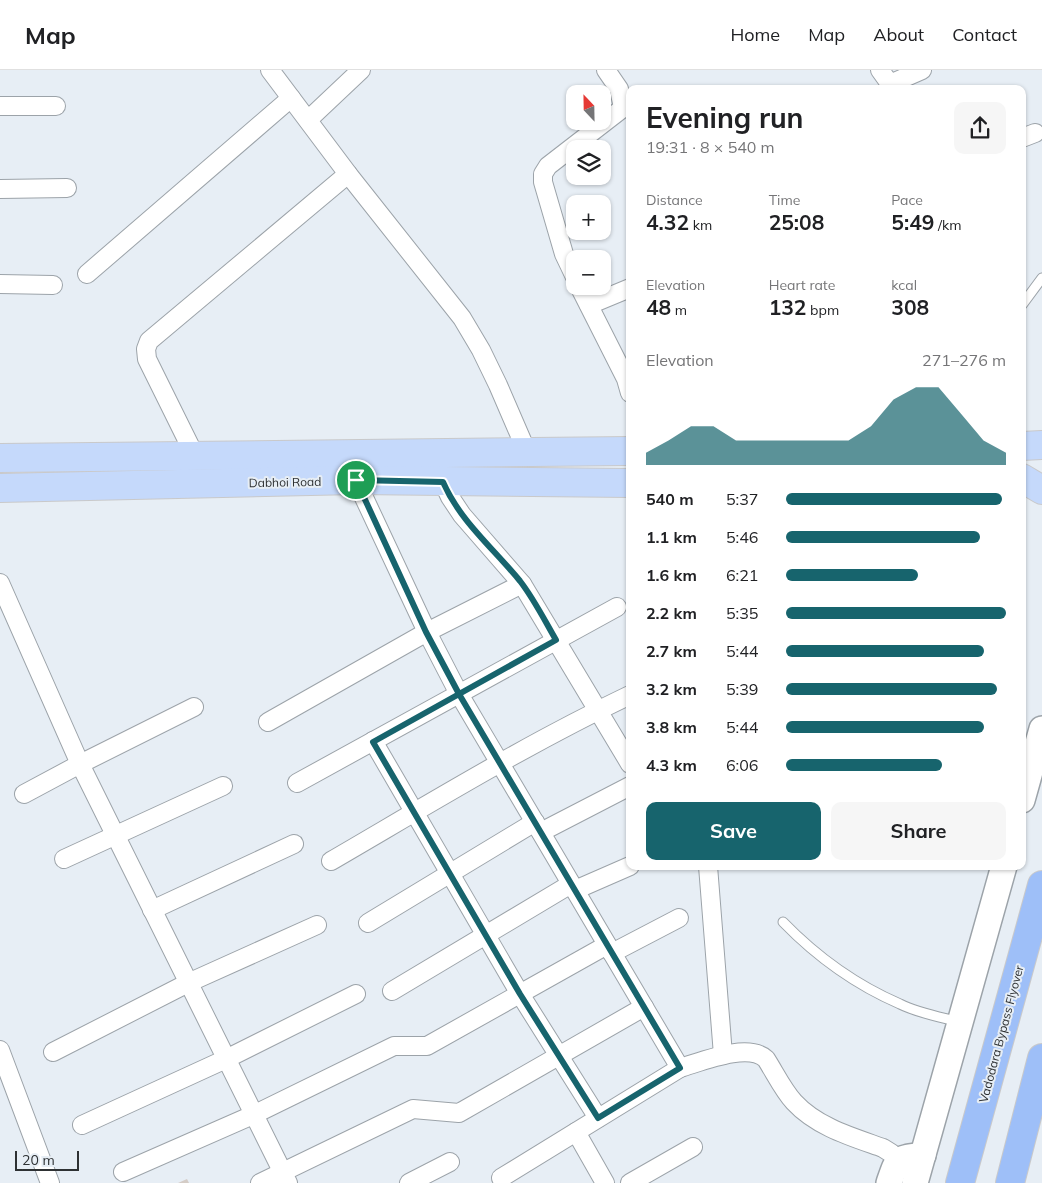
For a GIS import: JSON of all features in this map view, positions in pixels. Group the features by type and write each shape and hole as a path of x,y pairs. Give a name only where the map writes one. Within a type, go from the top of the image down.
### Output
{"highway":[{"name":"Vadodara Bypass Flyover","path":"960,1183 1042,884"},
{"path":"1010,1183 1042,1058"}],"main road":[{"path":"1026,446 1042,445"},
{"path":"0,458 626,451"},
{"path":"1026,477 1042,476"},
{"name":"Dabhoi Road","path":"0,488 356,480 626,482"},
{"path":"1026,480 1042,490"}],"street":[{"path":"270,70 348,174 462,318 481,350 498,385 527,452"},
{"path":"308,120 361,70"},
{"path":"566,258 543,182 543,174 548,166 623,108 619,89 606,70"},
{"path":"884,83 922,70"},
{"path":"87,274 291,98"},
{"path":"0,106 56,106"},
{"path":"195,456 147,359 146,350 149,341 348,174"},
{"path":"0,189 67,188"},
{"path":"0,284 54,285"},
{"path":"589,305 626,290"},
{"path":"584,295 626,379"},
{"path":"343,454 426,632 459,694 680,1068"},
{"path":"443,482 462,515 522,584 626,757"},
{"path":"0,583 80,764 285,1178"},
{"path":"268,722 426,632 522,584"},
{"path":"297,783 617,607"},
{"path":"331,861 500,763 626,697"},
{"path":"24,794 194,707"},
{"path":"1026,786 1042,729"},
{"path":"373,742 485,936 598,1118"},
{"path":"64,859 223,786"},
{"path":"368,923 450,873 538,827 626,788"},
{"path":"152,910 294,844"},
{"path":"392,991 573,887 626,867"},
{"path":"708,870 723,1055"},
{"path":"915,1183 1003,870"},
{"path":"123,1172 253,1115 394,1046 427,1046 520,994 610,949 679,918"},
{"path":"53,1052 188,983 317,925"},
{"path":"82,1124 226,1059 356,994"},
{"path":"260,1183 285,1178 413,1109 459,1113 644,1007"},
{"path":"0,1050 50,1183"},
{"path":"501,1178 680,1068 723,1055 755,1052 761,1054 766,1059 792,1100 804,1111 829,1127 884,1148 891,1153 893,1172"},
{"path":"576,1132 605,1183"},
{"path":"630,1183 692,1147"},
{"path":"893,1172 900,1158 923,1155"},
{"path":"409,1183 450,1162"}],"lane":[{"path":"1026,300 1042,278"},
{"path":"783,922 811,949 864,986 901,1005 960,1022"}],"building":[{"path":"187,1179 189,1183 178,1183"}],"route":[{"path":"356,480 426,632 459,694 680,1068 598,1118 485,936 373,742 459,694 556,640 522,584 462,515 443,482 356,480"}]}
